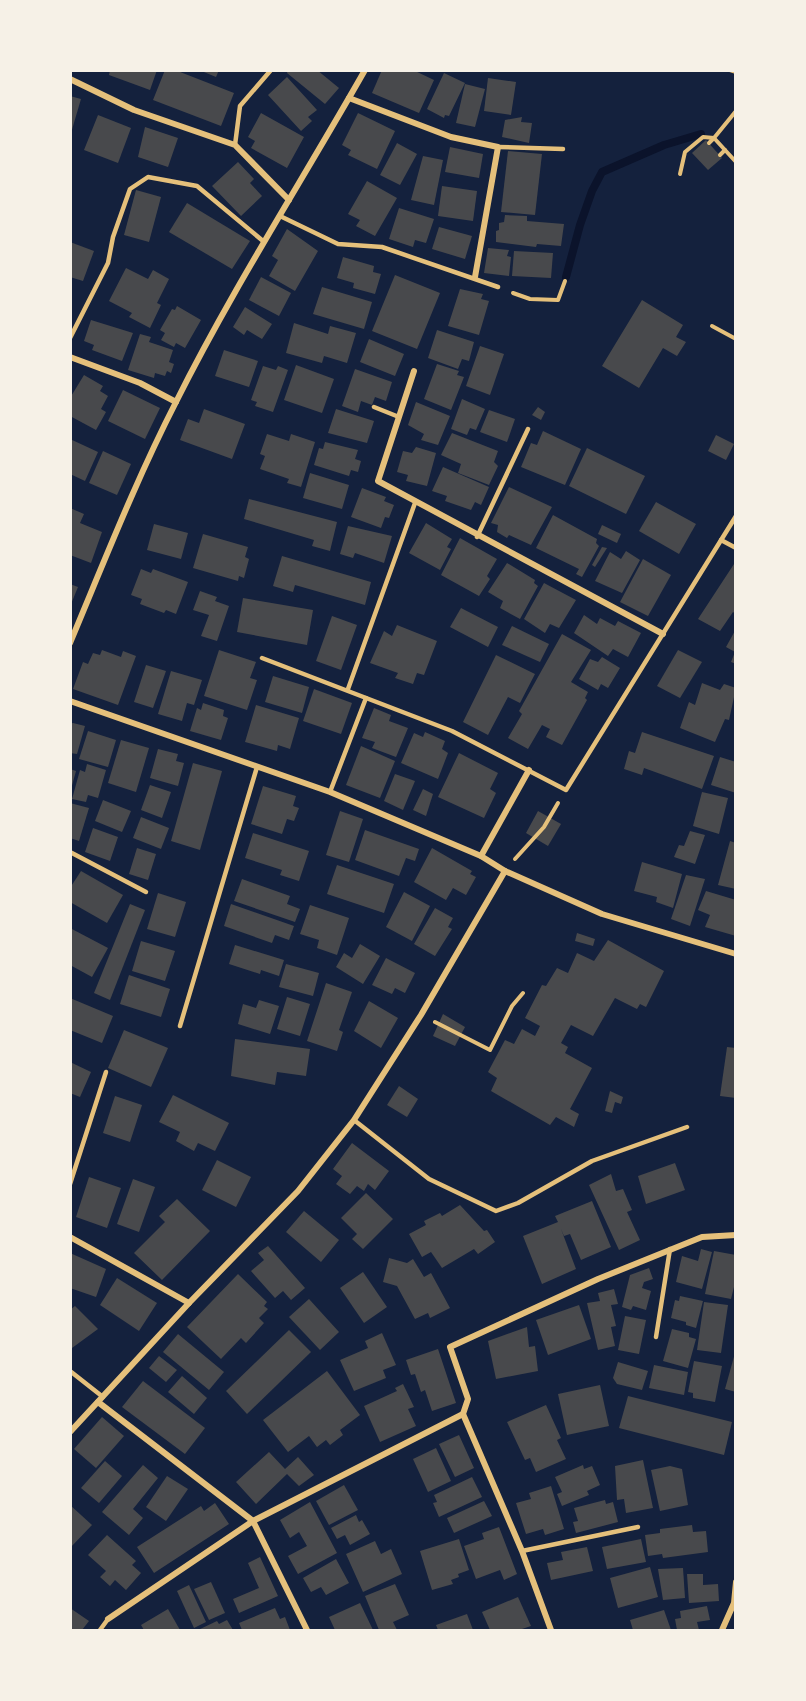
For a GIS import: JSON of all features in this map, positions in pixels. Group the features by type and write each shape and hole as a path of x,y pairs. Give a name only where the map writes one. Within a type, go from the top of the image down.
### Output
{"street":[{"path":"70,643 142,473 176,402 263,241 365,70"},
{"path":"70,79 134,110 235,145 289,200"},
{"path":"349,98 451,137 498,147 475,278"},
{"path":"70,357 140,382 176,402"},
{"path":"414,370 378,481 477,537 663,634"},
{"path":"70,701 330,792 481,856 505,871 602,914 735,954"},
{"path":"481,856 529,770"},
{"path":"70,1432 189,1302 298,1191 354,1120 421,1015 505,871"},
{"path":"551,1630 522,1551 463,1414 468,1399 450,1347 670,1249 702,1237 735,1235"},
{"path":"70,1237 189,1302"},
{"path":"100,1400 253,1521 307,1630"},
{"path":"108,1619 253,1521 463,1414"},
{"path":"722,1630 734,1603 735,1582"}],"lane":[{"path":"235,145 240,106 271,70"},
{"path":"498,147 563,149"},
{"path":"70,338 108,263 113,237 130,189 148,177 197,186 263,241"},
{"path":"280,216 338,244 382,248 498,287"},
{"path":"374,407 399,417"},
{"path":"477,537 528,429"},
{"path":"348,689 415,503"},
{"path":"262,658 348,689 452,731 566,790 735,516"},
{"path":"721,540 735,548"},
{"path":"330,792 366,698"},
{"path":"180,1026 257,767"},
{"path":"70,852 146,892"},
{"path":"70,1184 106,1072"},
{"path":"354,1120 429,1179 496,1211 518,1203 592,1161 687,1127"},
{"path":"656,1337 670,1249"},
{"path":"70,1371 100,1400"},
{"path":"522,1551 638,1527"},
{"path":"100,1630 108,1619"}],"path":[{"path":"730,70 735,72"},
{"path":"709,143 735,111"},
{"path":"680,174 685,152 703,137 714,138 735,162"},
{"path":"720,155 725,150"},
{"path":"498,287 530,299 558,300 565,281"},
{"path":"712,326 735,339"},
{"path":"505,871 544,827 566,790"},
{"path":"421,1015 490,1050 512,1006 523,993"}],"building":[{"path":"110,70 157,70 150,90 109,75"},
{"path":"165,70 175,70 234,93 221,126 153,100"},
{"path":"199,70 219,70 216,77"},
{"path":"288,70 317,70 339,88 325,104 287,73"},
{"path":"382,70 413,70 434,80 419,113 372,93"},
{"path":"444,73 465,83 449,116 445,115 444,118 427,109"},
{"path":"287,77 317,110 308,117 312,121 301,131 268,95"},
{"path":"488,78 516,82 511,115 484,111"},
{"path":"465,84 485,89 475,127 456,123"},
{"path":"70,96 81,99 71,133 70,133"},
{"path":"261,113 304,137 287,168 251,148 255,141 248,137"},
{"path":"358,113 395,131 377,169 348,155 351,150 342,145"},
{"path":"98,115 131,128 118,163 84,150"},
{"path":"522,117 521,122 532,123 529,143 502,137 505,120"},
{"path":"145,127 178,138 168,167 138,157"},
{"path":"706,140 722,158 708,170 692,153"},
{"path":"397,143 417,154 400,185 380,175"},
{"path":"450,147 483,154 479,178 445,172"},
{"path":"508,151 542,154 535,215 501,212"},
{"path":"423,156 443,160 434,205 411,200"},
{"path":"238,162 254,179 250,183 262,196 241,216 212,186"},
{"path":"367,181 397,198 375,236 356,226 360,220 348,214"},
{"path":"442,186 477,191 473,221 438,216"},
{"path":"136,190 161,197 149,242 124,235"},
{"path":"187,203 250,241 232,269 169,232"},
{"path":"399,208 434,219 426,243 415,240 413,247 389,239"},
{"path":"505,215 527,216 527,221 564,224 561,246 537,244 536,247 496,242 496,231 499,230 499,223 504,222"},
{"path":"439,227 472,236 465,259 432,249"},
{"path":"287,229 318,251 295,291 269,276 278,260 272,256"},
{"path":"70,242 94,251 83,281 70,277"},
{"path":"488,248 509,250 507,256 511,257 509,276 484,273"},
{"path":"514,251 553,253 551,278 512,276"},
{"path":"343,257 374,266 373,272 381,274 375,294 353,288 354,283 337,278"},
{"path":"126,268 148,279 153,270 169,279 157,303 161,305 150,328 129,317 132,313 109,301"},
{"path":"395,275 440,293 417,349 372,331"},
{"path":"261,277 291,293 279,316 249,300"},
{"path":"322,287 372,302 364,329 313,314"},
{"path":"460,289 483,294 481,299 489,301 479,335 448,326"},
{"path":"642,300 683,325 676,337 686,342 677,356 663,348 639,388 602,366"},
{"path":"177,306 201,320 185,348 176,343 174,347 161,340 165,333 160,330 172,309 175,310"},
{"path":"245,307 272,324 262,339 247,330 244,335 233,327"},
{"path":"91,320 133,333 122,361 92,350 94,345 84,341"},
{"path":"294,323 328,334 330,326 356,333 347,363 324,356 322,363 286,353"},
{"path":"437,330 474,342 469,361 462,359 458,369 428,358"},
{"path":"140,334 151,337 149,342 173,350 169,362 174,364 171,373 167,371 165,376 155,373 154,378 128,370"},
{"path":"369,339 404,354 395,376 360,362"},
{"path":"480,346 504,354 490,395 466,386"},
{"path":"224,350 258,361 249,387 215,376"},
{"path":"437,364 459,371 457,375 464,377 451,410 424,399"},
{"path":"296,365 334,379 322,413 284,400"},
{"path":"263,366 276,370 278,366 288,370 273,412 255,406 257,402 251,400"},
{"path":"355,369 392,382 386,401 375,397 372,405 361,401 358,412 342,406"},
{"path":"84,375 103,386 100,391 108,396 101,409 106,412 96,430 70,416 70,398"},
{"path":"123,390 160,408 145,439 108,421"},
{"path":"462,399 485,409 476,430 470,428 467,435 451,429"},
{"path":"416,402 450,416 438,445 421,440 424,434 408,425"},
{"path":"538,407 545,412 541,420 532,415"},
{"path":"204,409 245,424 232,459 180,440 188,419 199,423"},
{"path":"336,409 374,421 367,443 328,433"},
{"path":"489,410 515,419 507,442 480,432"},
{"path":"543,431 581,449 565,485 521,467 531,443 537,445"},
{"path":"452,433 498,451 494,462 498,466 489,485 458,473 461,464 441,455"},
{"path":"267,434 289,441 291,434 315,442 301,487 287,483 289,479 260,469 265,456 260,454"},
{"path":"716,435 734,444 726,460 708,451"},
{"path":"70,439 98,452 85,481 70,474"},
{"path":"325,442 358,450 355,459 361,461 358,472 351,470 349,476 314,465 319,448 323,449"},
{"path":"416,447 436,453 427,486 406,481 408,475 397,472 403,451 412,453"},
{"path":"587,448 645,476 626,514 569,486"},
{"path":"103,451 131,464 117,495 89,483"},
{"path":"443,467 489,487 481,505 475,502 471,510 445,501 447,496 432,491"},
{"path":"310,473 349,485 342,509 303,498"},
{"path":"509,487 552,507 531,545 509,535 507,538 497,532 498,525 491,523"},
{"path":"362,488 386,497 384,501 394,505 389,518 385,517 381,528 351,517"},
{"path":"249,499 337,522 330,551 312,546 314,540 244,519"},
{"path":"656,502 696,524 679,554 639,531"},
{"path":"70,508 84,514 80,523 102,532 91,563 70,555"},
{"path":"553,515 597,539 596,543 599,546 582,577 576,574 579,569 536,548"},
{"path":"426,523 452,539 447,547 451,549 440,570 409,553"},
{"path":"154,524 188,533 181,559 147,550"},
{"path":"602,525 621,534 617,543 598,534"},
{"path":"348,526 392,536 384,563 355,553 353,558 340,554"},
{"path":"203,534 248,547 245,557 249,559 244,578 239,576 238,581 193,568"},
{"path":"460,538 497,559 487,576 490,579 479,596 441,575"},
{"path":"602,547 607,548 595,567 592,565"},
{"path":"626,551 640,560 622,593 595,581 610,552 621,559"},
{"path":"282,556 371,582 365,605 295,585 293,592 273,586"},
{"path":"643,559 671,575 648,616 620,602"},
{"path":"507,563 535,580 534,583 538,586 520,619 500,608 503,601 488,592"},
{"path":"734,564 736,614 733,612 720,631 698,619"},
{"path":"141,569 151,573 153,569 188,582 176,614 166,610 164,613 140,604 142,599 131,595"},
{"path":"544,583 576,600 559,628 550,624 545,633 524,619"},
{"path":"70,584 78,587 71,604 70,604"},
{"path":"200,591 217,597 215,601 229,606 217,641 201,636 209,615 193,610"},
{"path":"243,598 313,610 307,645 237,632"},
{"path":"461,608 498,627 488,647 450,627"},
{"path":"584,615 597,624 600,618 615,626 618,621 641,633 628,657 613,649 608,656 574,633"},
{"path":"332,616 357,625 341,670 316,661"},
{"path":"397,625 437,641 424,675 417,673 413,684 395,678 398,673 370,663 384,631 392,636"},
{"path":"512,626 549,644 540,662 502,645"},
{"path":"736,629 736,664 731,662 735,652 726,647"},
{"path":"562,634 591,650 571,682 588,692 585,698 587,700 562,745 546,737 550,729 542,725 528,749 508,738 522,714 519,711"},
{"path":"102,650 121,657 123,651 136,656 118,705 73,689 83,662 88,664 93,653 100,655"},
{"path":"219,650 256,662 250,678 257,680 247,710 204,696"},
{"path":"678,650 702,662 680,698 657,686"},
{"path":"496,655 535,674 520,703 508,697 488,735 463,722"},
{"path":"602,657 620,668 608,688 601,684 598,690 579,679 590,659 598,662"},
{"path":"146,665 166,671 153,708 134,702"},
{"path":"171,671 202,680 194,705 187,703 182,721 158,714"},
{"path":"273,676 309,687 302,713 265,702"},
{"path":"702,683 720,690 724,684 736,688 729,720 725,719 715,742 680,728 689,702 695,705"},
{"path":"314,689 352,703 341,734 303,721"},
{"path":"203,703 224,710 223,716 228,718 221,740 190,731 197,708 201,710"},
{"path":"256,705 299,718 290,749 278,745 277,751 245,742"},
{"path":"374,708 391,715 389,721 408,728 396,757 372,748 375,742 362,738"},
{"path":"70,724 85,726 77,754 70,753"},
{"path":"88,731 116,740 108,767 79,759"},
{"path":"425,732 445,741 442,749 448,753 438,779 401,763 414,733 423,737"},
{"path":"642,732 714,756 702,789 644,768 642,775 624,769 629,751 635,753"},
{"path":"121,740 149,748 136,792 108,783"},
{"path":"361,746 395,761 380,798 346,785"},
{"path":"158,749 178,754 176,761 184,763 178,786 150,778"},
{"path":"459,753 498,773 490,789 496,793 484,818 438,797"},
{"path":"720,757 736,762 736,793 711,785"},
{"path":"193,763 222,771 200,850 171,841"},
{"path":"87,764 106,770 98,798 88,795 86,802 72,799 80,770 85,772"},
{"path":"70,769 76,771 71,789 70,789"},
{"path":"395,774 415,781 403,810 384,801"},
{"path":"150,785 171,792 162,818 141,810"},
{"path":"263,786 296,796 293,806 299,808 294,821 287,819 282,834 251,824"},
{"path":"423,789 433,794 426,816 413,810"},
{"path":"702,792 728,798 719,834 693,826"},
{"path":"103,800 131,811 122,832 95,821"},
{"path":"70,803 89,808 79,841 70,838"},
{"path":"340,811 363,819 349,862 326,855"},
{"path":"538,811 561,824 548,846 526,833"},
{"path":"141,817 169,828 161,849 133,838"},
{"path":"93,828 118,837 110,861 85,852"},
{"path":"365,830 419,849 415,861 406,858 399,876 355,860"},
{"path":"690,831 705,835 695,864 674,857 679,845 684,846"},
{"path":"253,833 309,851 299,881 280,875 282,870 245,858"},
{"path":"730,841 736,843 736,889 718,885"},
{"path":"137,848 156,854 148,880 129,874"},
{"path":"432,848 472,871 470,874 476,877 466,895 453,888 446,900 414,882"},
{"path":"642,862 682,874 673,908 656,902 657,897 634,891"},
{"path":"337,865 394,884 384,913 327,894"},
{"path":"81,871 123,895 107,923 70,902 70,888"},
{"path":"686,875 705,879 690,926 671,919"},
{"path":"242,879 290,896 287,904 300,909 295,922 234,901"},
{"path":"706,891 736,900 736,936 705,927 710,915 698,910"},
{"path":"404,892 430,906 412,941 386,927"},
{"path":"158,893 186,902 175,937 147,929"},
{"path":"130,904 145,910 110,1000 94,993"},
{"path":"231,904 294,926 289,940 275,935 272,943 224,926"},
{"path":"310,905 349,918 337,955 317,948 319,940 300,934"},
{"path":"435,908 453,918 448,927 452,929 435,956 414,944"},
{"path":"70,928 108,948 92,977 70,965"},
{"path":"577,933 595,939 593,946 575,941"},
{"path":"608,940 664,971 646,1007 640,1004 637,1009 615,998 593,1036 571,1025 561,1043 568,1047 565,1053 592,1068 570,1109 579,1114 574,1127 556,1117 550,1125 491,1091 497,1078 488,1072 505,1040 514,1044 522,1029 535,1036 540,1026 525,1018 542,985 546,986 557,968 568,973 577,953 594,961"},
{"path":"141,941 175,951 165,981 132,971"},
{"path":"360,944 380,956 363,984 336,967 344,953 352,958"},
{"path":"235,945 284,960 279,976 261,970 260,974 229,964"},
{"path":"386,958 415,973 405,993 395,988 392,994 372,985"},
{"path":"286,964 319,973 313,996 279,987"},
{"path":"129,975 170,989 161,1017 120,1004"},
{"path":"326,983 352,992 339,1030 343,1032 337,1051 307,1041"},
{"path":"287,997 310,1004 300,1036 277,1029"},
{"path":"70,998 113,1016 102,1043 70,1030"},
{"path":"259,1000 279,1006 270,1034 238,1024 243,1004 256,1008"},
{"path":"369,1001 398,1018 381,1048 354,1031"},
{"path":"443,1014 465,1027 455,1046 433,1036"},
{"path":"124,1030 168,1048 151,1087 108,1068"},
{"path":"235,1039 310,1049 306,1076 277,1072 275,1085 231,1076"},
{"path":"727,1047 736,1048 736,1098 720,1096"},
{"path":"70,1062 91,1072 80,1097 70,1093"},
{"path":"399,1086 418,1099 407,1117 387,1105"},
{"path":"610,1091 623,1097 621,1104 615,1102 612,1113 605,1111"},
{"path":"173,1095 229,1123 215,1151 198,1143 194,1151 176,1141 180,1132 159,1122"},
{"path":"115,1096 142,1105 130,1142 103,1133"},
{"path":"352,1143 389,1171 375,1190 368,1184 364,1191 357,1186 350,1194 336,1184 342,1176 333,1169"},
{"path":"217,1160 251,1177 236,1207 202,1190"},
{"path":"675,1163 685,1190 646,1204 638,1176"},
{"path":"611,1174 616,1191 623,1189 632,1210 627,1212 640,1240 619,1250 589,1185"},
{"path":"89,1177 121,1188 107,1228 76,1217"},
{"path":"133,1179 155,1187 139,1232 117,1224"},
{"path":"366,1193 393,1219 363,1249 352,1239 357,1234 341,1218"},
{"path":"177,1199 210,1231 162,1280 134,1253 165,1222 159,1216"},
{"path":"592,1201 611,1247 581,1260 570,1234 564,1236 561,1229 576,1269 542,1284 523,1236 558,1222 555,1216"},
{"path":"460,1205 484,1231 487,1230 495,1242 478,1254 474,1249 442,1268 431,1252 422,1257 409,1234 426,1225 424,1221 440,1213 442,1216"},
{"path":"304,1211 339,1240 321,1262 286,1232"},
{"path":"268,1246 305,1288 291,1300 283,1291 275,1298 251,1271 264,1260 258,1253"},
{"path":"701,1249 712,1252 702,1289 676,1282 682,1256 698,1261"},
{"path":"714,1251 736,1255 736,1279 731,1299 705,1294"},
{"path":"70,1253 106,1269 96,1297 70,1288"},
{"path":"389,1258 407,1263 413,1259 424,1277 431,1273 450,1308 430,1318 428,1313 415,1319 397,1286 383,1282"},
{"path":"649,1268 653,1279 644,1282 642,1288 651,1291 646,1310 633,1306 631,1310 622,1307 630,1275"},
{"path":"363,1272 387,1307 364,1323 340,1288"},
{"path":"238,1274 267,1302 264,1306 268,1309 259,1318 264,1323 246,1343 241,1338 221,1359 187,1327"},
{"path":"117,1278 157,1303 139,1331 100,1305"},
{"path":"614,1289 618,1304 611,1305 616,1326 611,1327 615,1346 598,1350 587,1303 600,1301 598,1293"},
{"path":"680,1296 703,1301 696,1328 686,1325 686,1322 671,1318 675,1300 679,1301"},
{"path":"309,1299 339,1332 320,1350 289,1317"},
{"path":"704,1302 728,1305 721,1353 697,1350"},
{"path":"579,1305 591,1339 548,1355 536,1320"},
{"path":"75,1306 98,1329 72,1348 70,1310"},
{"path":"625,1316 646,1320 639,1354 618,1350"},
{"path":"527,1327 529,1347 535,1346 538,1371 496,1379 488,1341"},
{"path":"672,1329 689,1333 689,1337 696,1339 688,1368 663,1361"},
{"path":"289,1330 311,1352 247,1414 226,1391"},
{"path":"382,1333 396,1365 383,1370 386,1378 354,1391 340,1360 368,1348 365,1341"},
{"path":"178,1334 224,1372 209,1390 163,1352"},
{"path":"438,1349 456,1403 432,1411 425,1390 421,1392 415,1374 411,1375 406,1360"},
{"path":"736,1353 736,1392 725,1389"},
{"path":"159,1356 177,1370 166,1382 149,1368"},
{"path":"694,1361 722,1366 715,1402 693,1398 693,1393 688,1392"},
{"path":"618,1362 648,1371 642,1390 617,1384 613,1378"},
{"path":"654,1365 688,1372 684,1395 649,1388"},
{"path":"327,1371 360,1415 340,1430 343,1435 330,1445 326,1440 317,1447 309,1436 288,1452 263,1420"},
{"path":"182,1376 207,1398 194,1414 168,1392"},
{"path":"143,1381 205,1428 185,1454 122,1407"},
{"path":"403,1384 414,1407 408,1409 416,1426 380,1442 364,1406 397,1391 395,1388"},
{"path":"600,1385 609,1426 567,1435 558,1394"},
{"path":"628,1396 732,1422 724,1455 619,1428"},
{"path":"546,1405 561,1438 557,1440 566,1459 536,1472 530,1458 525,1460 507,1422"},
{"path":"102,1417 124,1436 96,1468 74,1449"},
{"path":"459,1435 474,1468 455,1477 439,1444"},
{"path":"436,1448 451,1481 428,1492 413,1459"},
{"path":"269,1452 285,1469 298,1457 314,1475 299,1486 287,1474 256,1504 236,1482"},
{"path":"643,1460 653,1508 626,1513 624,1499 617,1500 615,1466"},
{"path":"105,1461 122,1476 99,1503 81,1488"},
{"path":"143,1465 158,1478 133,1509 143,1518 129,1535 102,1512"},
{"path":"583,1465 584,1469 592,1466 600,1485 587,1491 589,1495 562,1506 557,1494 562,1492 555,1477"},
{"path":"670,1466 682,1469 688,1505 660,1511 651,1470"},
{"path":"167,1476 188,1489 166,1521 146,1507"},
{"path":"472,1477 482,1497 439,1517 433,1503 437,1502 434,1495"},
{"path":"344,1485 358,1510 329,1525 316,1501"},
{"path":"551,1486 564,1529 545,1535 543,1529 526,1534 516,1503 531,1499 529,1493"},
{"path":"605,1500 606,1504 613,1502 618,1522 576,1533 573,1522 578,1521 574,1508"},
{"path":"484,1501 492,1516 454,1533 447,1518"},
{"path":"310,1502 337,1553 298,1574 288,1556 307,1546 299,1532 290,1538 280,1520"},
{"path":"215,1503 229,1524 154,1573 137,1547 201,1506 204,1511"},
{"path":"70,1505 92,1525 70,1548"},
{"path":"356,1515 359,1522 362,1520 370,1534 350,1545 345,1535 337,1539 331,1528"},
{"path":"692,1525 693,1532 706,1531 708,1552 663,1558 662,1554 648,1556 645,1535 660,1533 660,1529"},
{"path":"499,1527 517,1574 504,1580 500,1570 476,1579 464,1546 484,1539 482,1533"},
{"path":"107,1535 136,1561 132,1565 141,1573 126,1590 115,1580 110,1586 100,1577 106,1571 88,1555"},
{"path":"459,1539 469,1570 458,1574 459,1577 451,1580 453,1584 432,1590 420,1551"},
{"path":"641,1539 646,1562 607,1569 602,1547"},
{"path":"375,1541 381,1554 391,1549 402,1574 363,1592 346,1554"},
{"path":"587,1547 593,1571 551,1580 547,1563 563,1560 561,1552"},
{"path":"260,1557 278,1596 239,1613 233,1599 259,1588 248,1563"},
{"path":"336,1559 349,1583 326,1595 321,1587 311,1592 303,1578"},
{"path":"650,1567 658,1597 618,1608 610,1578"},
{"path":"683,1568 685,1598 663,1600 658,1569"},
{"path":"687,1574 703,1574 703,1585 718,1584 719,1601 689,1603"},
{"path":"211,1582 225,1613 209,1620 194,1589"},
{"path":"395,1584 409,1615 393,1622 397,1630 379,1630 365,1596"},
{"path":"189,1585 206,1622 194,1628 177,1591"},
{"path":"518,1597 531,1626 519,1630 490,1630 482,1612"},
{"path":"360,1603 373,1630 335,1630 329,1617"},
{"path":"707,1606 710,1620 697,1622 699,1630 677,1630 675,1619 681,1618 680,1611"},
{"path":"70,1608 89,1621 82,1630 70,1630"},
{"path":"275,1608 280,1619 285,1617 290,1630 242,1630 239,1623"},
{"path":"168,1609 180,1630 144,1630 141,1625"},
{"path":"664,1610 671,1630 633,1630 630,1620"},
{"path":"467,1614 473,1630 438,1630 436,1625"},
{"path":"227,1620 233,1630 198,1630 217,1621 219,1624"}],"waterway":[{"path":"566,277 580,225 592,191 602,172 664,145 701,134"}]}
